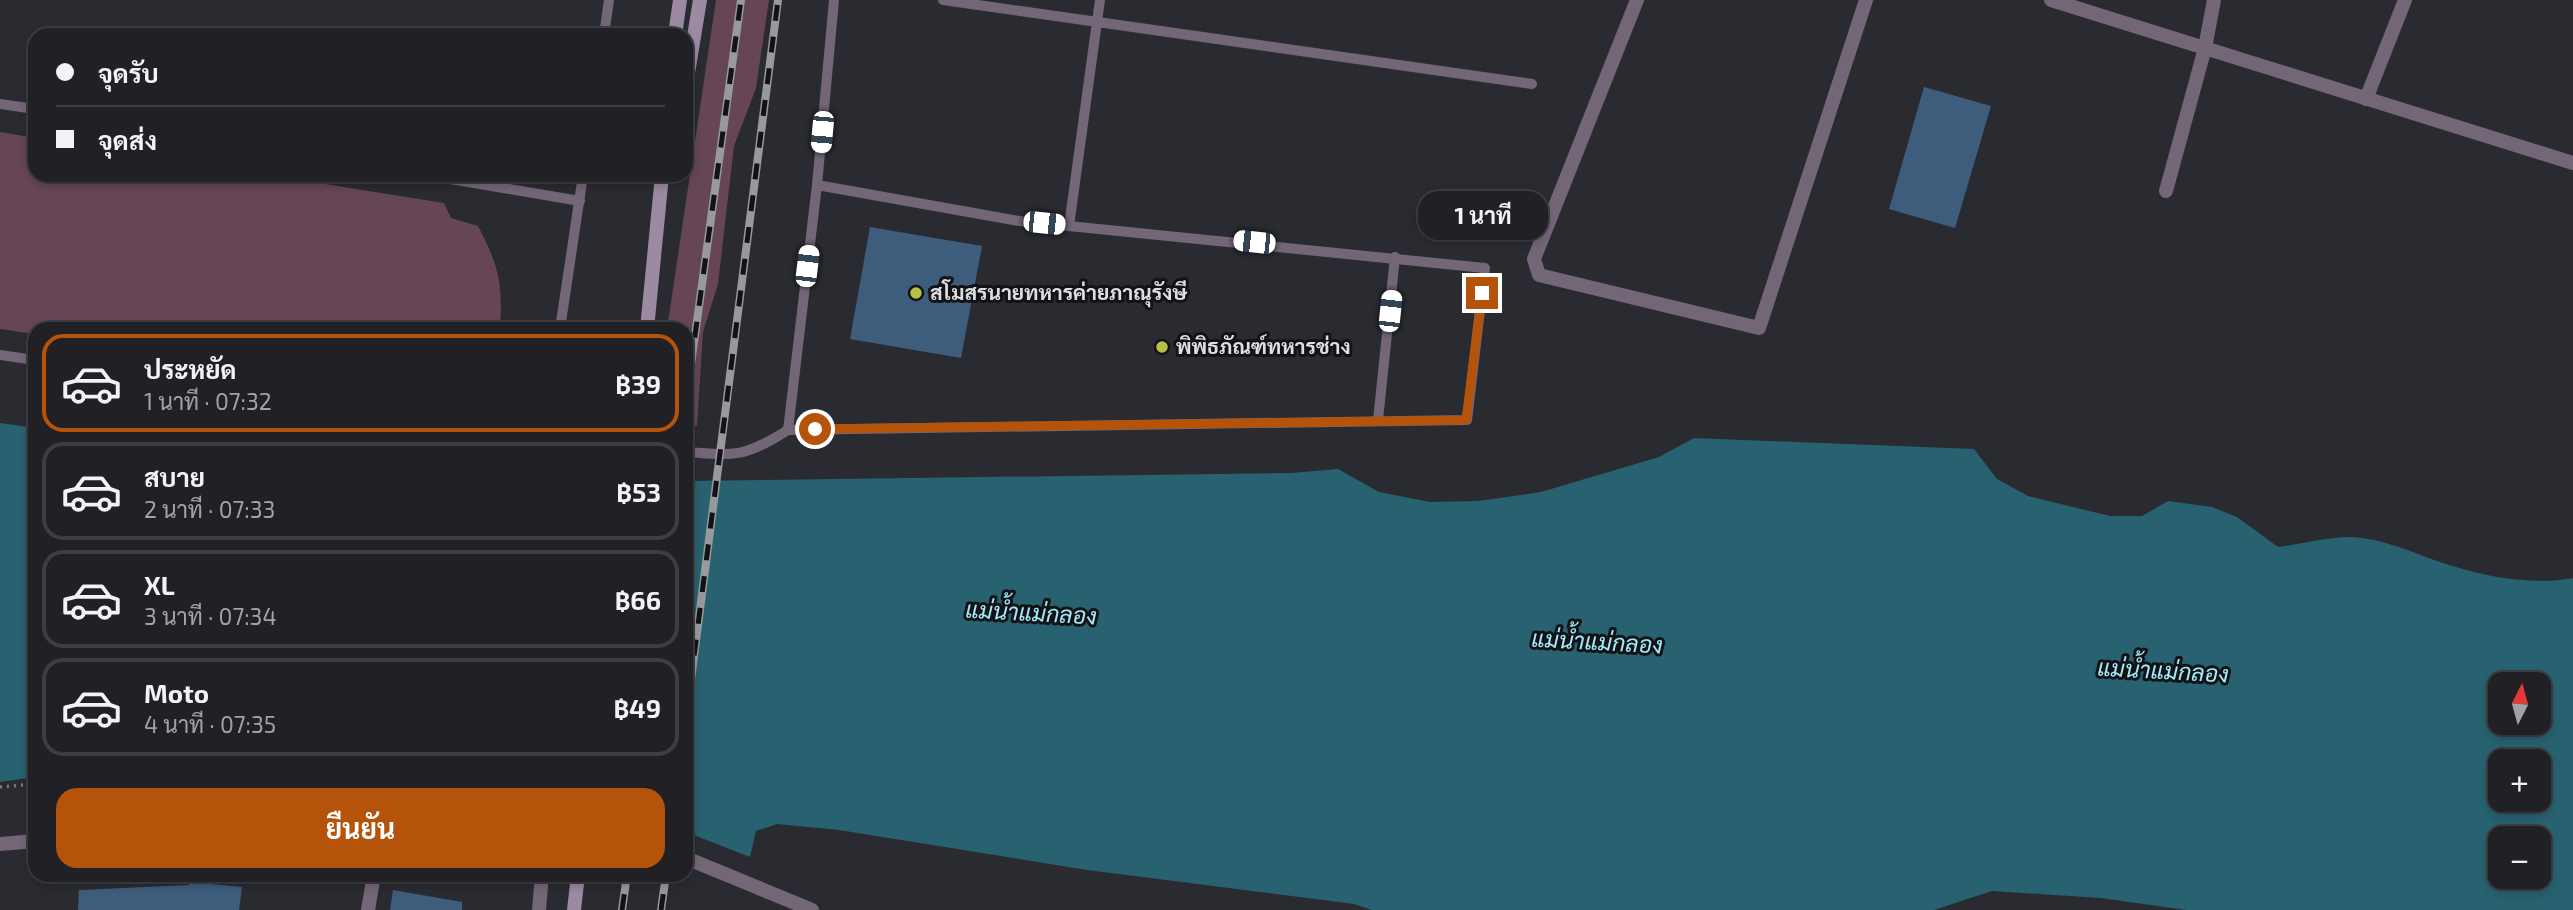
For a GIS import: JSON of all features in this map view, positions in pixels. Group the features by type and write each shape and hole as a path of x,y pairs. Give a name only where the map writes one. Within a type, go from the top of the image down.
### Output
{"main road":[{"path":"676,28 680,0"},
{"path":"693,39 699,0"},
{"path":"648,322 662,182"},
{"path":"659,221 667,182"},
{"path":"574,910 578,882"}],"street":[{"path":"1637,0 1534,258 1539,275 1759,328 1866,0"},
{"path":"2051,0 2573,163"},
{"path":"2166,191 2205,48 2214,0"},
{"path":"2366,99 2404,0"},
{"path":"0,844 28,842"},
{"path":"693,861 812,910"},
{"path":"368,910 373,882"},
{"path":"539,910 541,882"}],"lane":[{"path":"605,28 609,0"},
{"path":"788,429 817,185 834,0"},
{"path":"943,0 1532,84"},
{"path":"1069,226 1100,0"},
{"path":"0,104 28,108"},
{"path":"468,182 580,201"},
{"path":"561,322 582,182"},
{"path":"693,453 734,456 760,447 788,429 1466,420 1485,268 1069,226 960,212 817,185"},
{"path":"1378,420 1395,257"},
{"path":"0,355 28,359"}],"path":[{"path":"0,787 28,785"}],"shaded area":[{"path":"716,0 769,0 756,88 734,146 718,284 703,332 697,426 693,426 693,322 668,322 689,182 693,182 693,154"},
{"path":"0,132 28,137 28,182 312,182 444,203 451,218 478,226 495,264 501,300 500,322 28,322 28,333 0,329"}],"water":[{"path":"0,423 28,427 28,778 0,782"},
{"name":"แม่น้ำแม่กลอง","path":"1694,438 1974,449 1997,479 2028,496 2110,516 2142,516 2168,501 2212,507 2237,517 2278,547 2332,538 2363,538 2484,574 2544,581 2573,578 2573,910 2186,910 2101,898 1992,891 1934,910 1372,910 1354,904 1087,870 839,830 777,824 756,831 750,857 693,835 693,481 1291,473 1338,469 1379,492 1430,502 1478,501 1541,492 1659,457"}],"building":[{"path":"1924,87 1991,106 1955,228 1889,209"},
{"name":"สโมสรนายทหารค่ายภาณุรังษี","path":"870,227 982,246 961,358 850,339"},
{"path":"190,882 242,887 239,910 78,910 79,890 189,885"},
{"path":"393,890 462,902 462,910 390,910"}],"railway":[{"path":"693,350 741,0"},
{"path":"693,664 778,0"},
{"path":"622,910 626,882"},
{"path":"661,910 665,882"}],"place":[{"name":"สโมสรนายทหารค่ายภาณุรังษี","path":"916,293"},
{"name":"พิพิธภัณฑ์ทหารช่าง","path":"1162,347"}],"route":[{"path":"815,429 1466,420 1482,293"}]}
